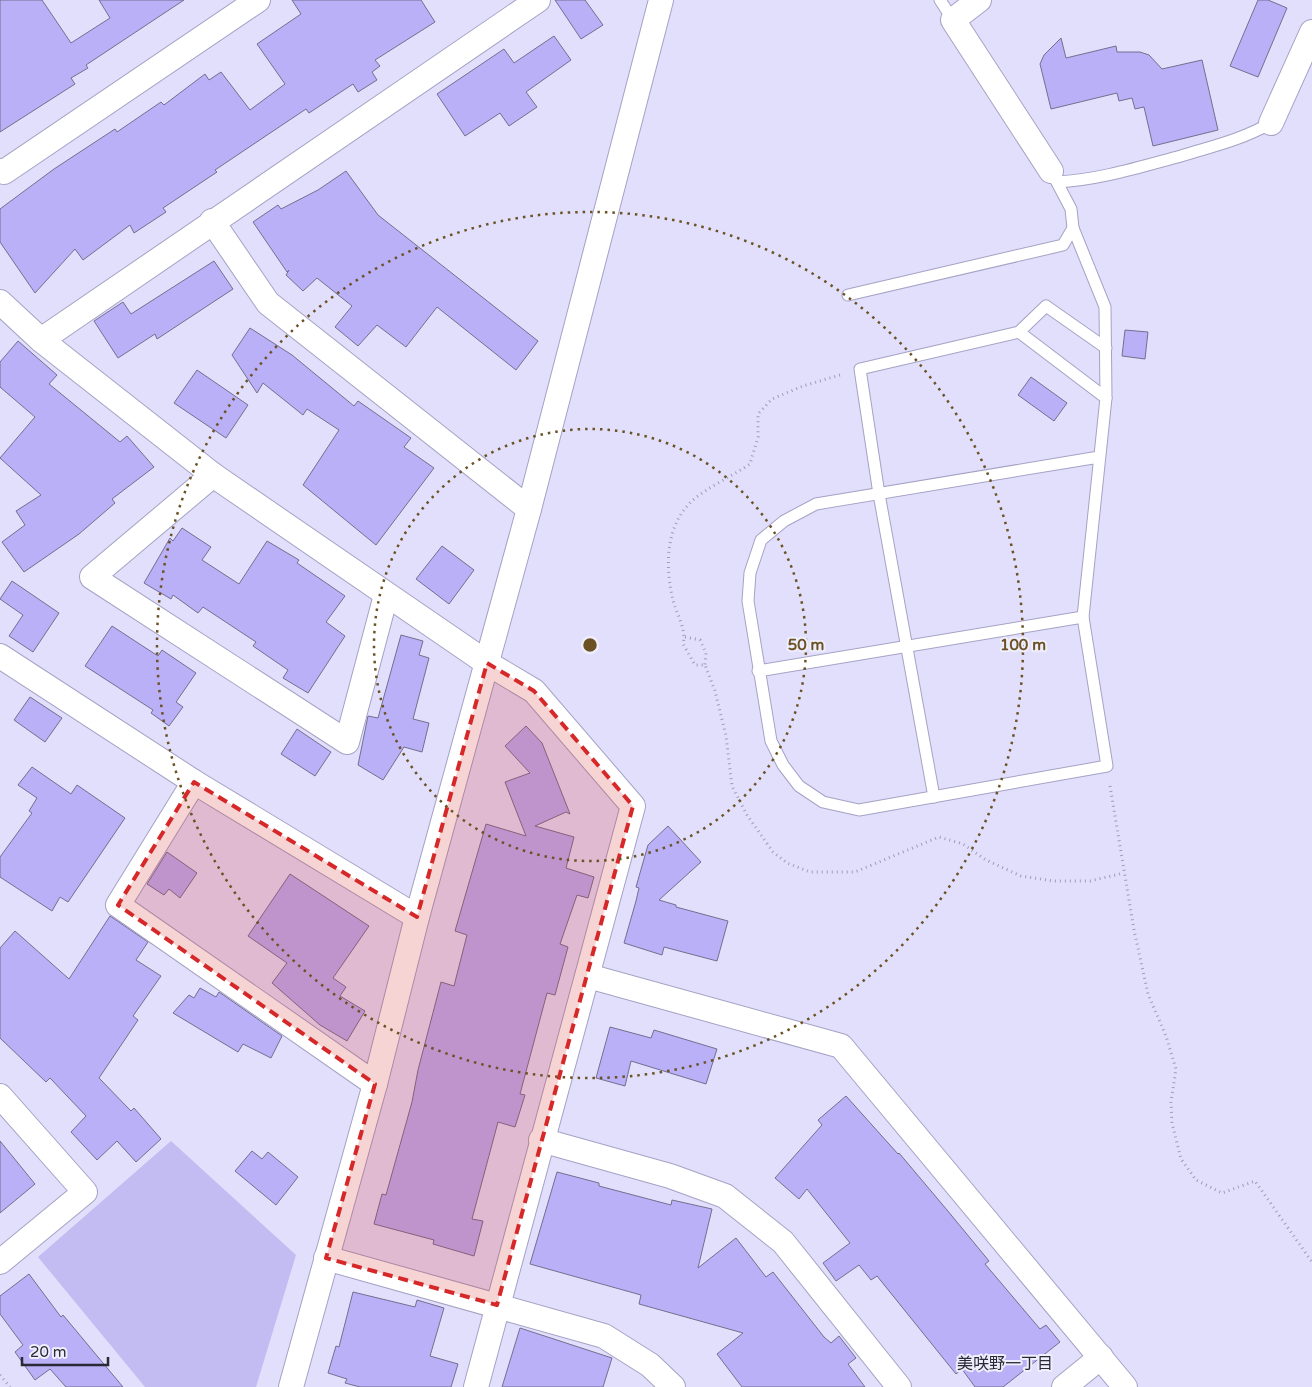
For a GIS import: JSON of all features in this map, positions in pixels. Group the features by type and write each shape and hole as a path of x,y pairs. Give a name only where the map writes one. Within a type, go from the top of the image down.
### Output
{"street":[{"path":"0,171 4,172 258,0"},
{"path":"41,340 212,221 538,0"},
{"path":"291,1387 375,1084 417,917 529,509 661,0"},
{"path":"978,0 953,20 1054,176"},
{"path":"1271,123 1312,32"},
{"path":"212,221 268,303 529,509"},
{"path":"0,302 41,340 213,475 487,663 534,691 633,806 588,976 541,1140 476,1387"},
{"path":"213,475 92,576 347,742 386,594"},
{"path":"0,656 194,782 417,917"},
{"path":"194,782 118,905 375,1084"},
{"path":"588,976 842,1046 1125,1387"},
{"path":"0,1096 85,1192 0,1262"},
{"path":"541,1140 670,1176 725,1196 783,1242 899,1387"},
{"path":"326,1258 604,1336 650,1365 673,1387"},
{"path":"1064,1387 1101,1357"}],"lane":[{"path":"940,0 953,20"},
{"path":"1054,176 1081,180 1141,167 1247,137 1271,123"},
{"path":"1054,176 1071,210 1073,228 1105,307 1106,398 1100,457 1083,617 1107,766 860,810 823,802 799,786 783,765 771,740 758,671 748,601 750,573 760,540 784,521 816,504 1100,457"},
{"path":"848,295 1063,245 1073,228"},
{"path":"934,796 879,494 860,369 1019,332 1046,306 1106,348"},
{"path":"1019,332 1106,398"},
{"path":"758,671 1083,617"}],"path":[{"path":"706,665 695,665 683,644 685,637 673,601 668,575 669,545 677,523 692,501 750,464 758,437 758,414 772,399 803,386 860,369"},
{"path":"685,637 700,640 706,653 706,665 715,691 726,736 732,786 747,815 772,852 787,863 810,872 855,872 938,836 963,844 986,860 1021,876 1053,881 1090,882 1124,873"},
{"path":"1107,766 1124,873 1148,994 1166,1036 1176,1069 1171,1102 1181,1159 1196,1180 1222,1193 1255,1181 1312,1262"},
{"path":"0,1375 10,1387"}],"highlighted area":[{"path":"487,663 534,691 633,806 497,1305 326,1258 375,1084 118,905 194,782 417,917"}],"shaded area":[{"path":"171,1141 296,1255 256,1387 145,1387 38,1257"}],"building":[{"path":"0,0 42,0 71,43 110,18 99,0 184,0 86,65 88,68 71,78 75,84 0,132"},
{"path":"292,0 421,0 435,22 375,60 380,66 372,72 377,80 358,92 353,84 309,113 306,109 215,170 217,172 163,208 166,212 134,233 130,225 83,260 75,249 35,293 0,242 0,209 54,169 115,129 117,132 161,102 164,105 205,74 209,80 221,72 250,110 285,84 257,44 301,14"},
{"path":"555,0 585,0 603,25 581,39"},
{"path":"1258,0 1268,0 1287,8 1258,77 1230,66"},
{"path":"554,36 571,60 526,92 537,107 509,126 500,113 465,136 437,94 504,49 514,63"},
{"path":"1061,38 1066,58 1116,46 1117,52 1140,52 1149,55 1162,69 1202,60 1218,130 1153,146 1144,107 1135,109 1132,98 1119,101 1117,93 1051,109 1040,64 1044,55"},
{"path":"346,171 378,215 538,341 516,370 437,307 406,347 377,325 358,346 335,327 352,306 317,278 303,291 286,275 289,270 287,272 253,222 278,205 281,209 318,190"},
{"path":"214,261 233,289 157,339 155,334 118,358 94,321 123,302 131,314"},
{"path":"250,328 292,355 354,406 358,401 411,438 404,447 434,468 376,545 303,485 339,430 307,409 303,415 263,383 257,393 232,355"},
{"path":"1125,330 1148,332 1145,359 1122,356"},
{"path":"18,341 57,375 49,384 120,442 127,436 154,467 112,499 115,503 79,534 24,572 2,542 25,525 16,511 41,495 0,458 35,417 0,387 0,362"},
{"path":"197,370 248,405 226,438 174,403"},
{"path":"1031,377 1067,403 1054,421 1018,395"},
{"path":"182,528 211,547 202,560 239,584 267,541 299,560 297,563 345,596 326,622 345,636 308,693 283,678 288,670 253,646 256,642 203,607 198,613 173,595 171,599 144,583 170,538 173,541"},
{"path":"442,546 474,570 449,604 416,579"},
{"path":"12,581 59,613 33,652 9,636 23,615 0,599"},
{"path":"112,626 158,656 162,650 196,673 176,702 183,707 169,726 151,713 153,710 85,666"},
{"path":"401,635 423,641 419,655 429,658 413,719 429,723 422,752 404,747 383,780 358,765 368,716 378,718"},
{"path":"30,697 62,718 45,742 14,720"},
{"path":"526,726 542,743 570,814 566,812 535,826 574,837 566,868 594,877 588,898 577,895 560,944 568,947 555,995 547,993 520,1094 525,1095 515,1127 498,1122 472,1219 483,1221 474,1256 433,1244 434,1240 374,1224 382,1194 386,1195 412,1102 418,1070 441,982 454,986 467,935 455,931 486,824 526,836 505,782 530,773 505,746"},
{"path":"297,729 331,752 315,776 281,754"},
{"path":"32,767 71,794 77,785 125,818 68,902 60,897 52,911 0,877 0,857 32,813 29,811 37,798 18,785"},
{"path":"668,826 701,862 659,900 676,905 676,907 728,921 717,961 664,947 662,955 624,943 639,888 636,887 648,845"},
{"path":"167,852 197,873 180,898 169,889 164,895 147,884"},
{"path":"290,874 369,926 333,978 346,987 340,996 365,1011 347,1041 320,1025 272,983 287,963 248,936"},
{"path":"110,916 148,942 136,960 161,976 133,1016 138,1020 99,1078 131,1111 134,1108 161,1139 136,1162 117,1141 97,1160 71,1132 86,1116 50,1078 46,1082 0,1038 0,948 15,931 69,979"},
{"path":"200,988 216,997 219,992 282,1036 271,1058 243,1044 238,1052 173,1013 189,995 194,998"},
{"path":"610,1027 651,1038 654,1030 717,1049 706,1084 631,1061 625,1086 596,1078"},
{"path":"846,1096 899,1153 947,1210 989,1261 985,1264 1040,1329 1046,1325 1060,1342 1003,1387 975,1387 962,1369 956,1374 877,1276 871,1280 859,1265 836,1281 823,1263 850,1243 807,1189 799,1199 775,1178 822,1125 818,1120"},
{"path":"0,1141 35,1184 0,1213"},
{"path":"252,1151 262,1159 268,1152 298,1177 276,1205 235,1171"},
{"path":"557,1172 599,1183 599,1186 671,1205 672,1200 712,1209 698,1268 736,1238 766,1277 773,1272 824,1337 831,1343 839,1336 856,1358 848,1364 865,1387 742,1387 717,1354 743,1333 639,1304 641,1295 530,1264"},
{"path":"29,1274 61,1317 63,1315 123,1387 66,1387 50,1369 35,1380 15,1352 23,1345 0,1314 0,1296"},
{"path":"353,1292 415,1307 417,1300 444,1308 430,1356 458,1364 451,1387 360,1387 345,1383 347,1379 328,1373 336,1346 339,1347"},
{"path":"520,1328 612,1358 603,1387 502,1387"}],"district":[{"name":"美咲野一丁目","path":"1005,1364"}]}
